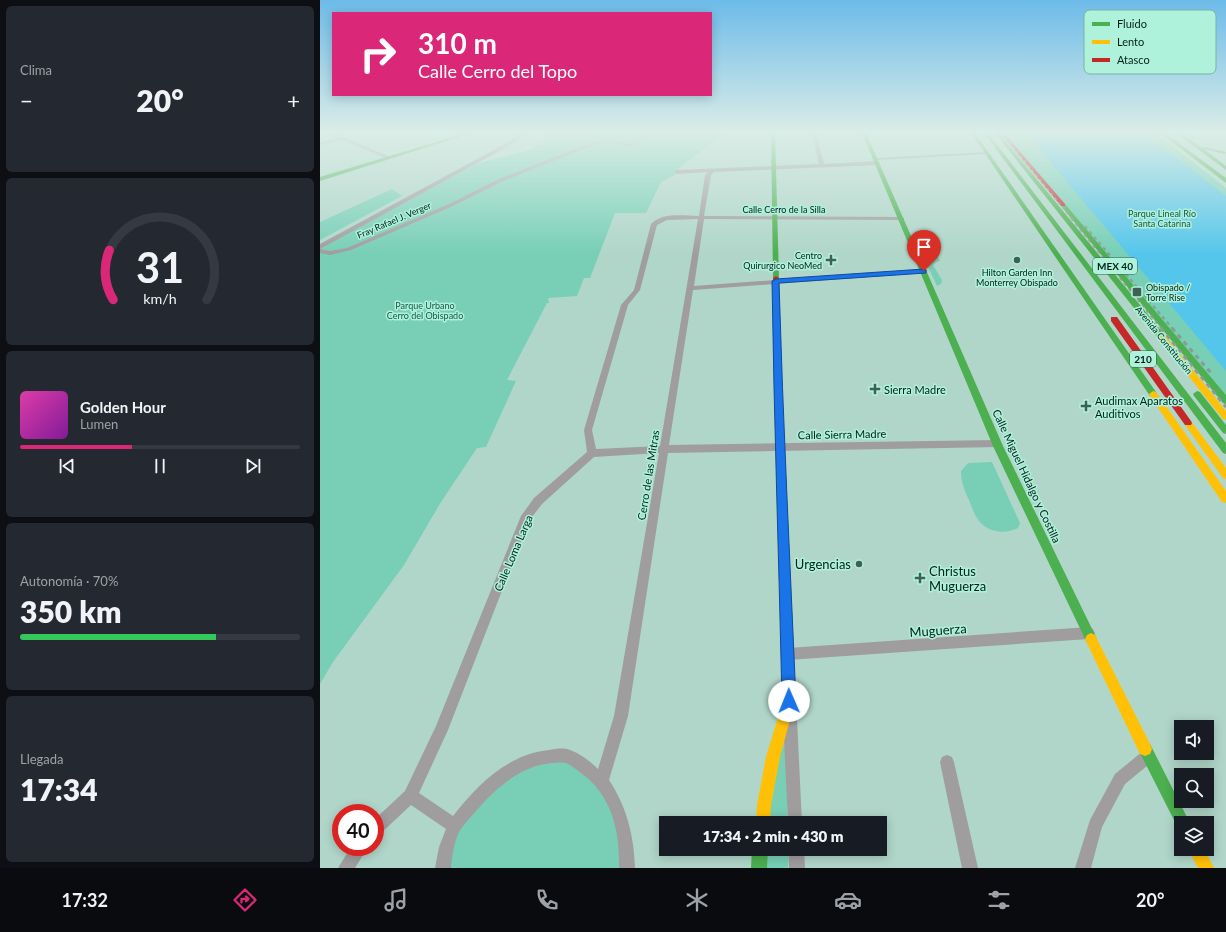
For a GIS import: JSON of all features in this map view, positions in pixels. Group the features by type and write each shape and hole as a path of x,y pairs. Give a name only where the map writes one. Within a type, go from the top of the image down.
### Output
{"main road":[{"path":"320,179 337,174"},
{"path":"763,816 773,757 789,701 780,446 773,174"},
{"name":"Calle Miguel Hidalgo y Costilla","path":"882,174 997,444 1148,756 1179,816"},
{"path":"1000,174 1226,499"},
{"path":"1006,174 1021,195 1045,212"},
{"name":"Avenida Constitución","path":"1016,174 1226,450"},
{"name":"Avenida Constitución","path":"1030,174 1226,417"},
{"name":"Avenida Constitución","path":"1036,174 1121,273 1226,401"},
{"path":"1216,174 1226,181"},
{"name":"210","path":"1067,239 1070,252 1121,328 1226,475"},
{"path":"1097,278 1122,301 1226,431"},
{"path":"759,868 760,856"},
{"path":"1200,856 1206,868"}],"street":[{"name":"Fray Rafael J. Verger","path":"320,247 455,174"},
{"name":"Fray Rafael J. Verger","path":"320,251 324,253 332,253 349,249 451,205 517,174"},
{"name":"Cerro de las Mitras","path":"601,782 621,716 708,175 709,174"},
{"name":"Calle Cerro de la Silla","path":"592,453 588,430 625,305 637,290 654,224 658,220 666,218 774,217 902,219"},
{"path":"690,288 924,271"},
{"name":"Calle Sierra Madre","path":"592,453 664,449 780,446 997,444"},
{"name":"Calle Loma Larga","path":"384,821 410,796 441,730 525,519 538,501 592,453"},
{"name":"Muguerza","path":"788,654 1089,633"},
{"path":"789,701 795,816"},
{"path":"443,868 444,856 455,826 479,796 497,779 517,765 542,756 567,756 590,770 601,782 618,808 626,839 628,854 627,868"},
{"path":"1083,868 1095,825 1120,779 1148,756"},
{"path":"947,762 970,868"},
{"path":"410,796 455,826"},
{"path":"346,868 354,856"},
{"path":"796,856 797,868"}],"green space":[{"name":"Parque Urbano Cerro del Obispado","path":"459,174 676,174 661,182 646,213 615,213 590,278 584,278 577,296 548,298 549,303 547,303 507,380 516,381 486,447 477,448 441,502 404,565 333,662 320,684 320,247"},
{"name":"Parque Lineal Río Santa Catarina","path":"1037,174 1208,174 1226,188 1226,395"},
{"path":"392,189 402,196 320,240 320,222"},
{"path":"938,257 940,261 933,265 942,280 941,284 937,286 924,258"},
{"path":"992,462 1020,523 1018,528 1013,530 1001,532 995,531 980,523 974,513 963,485 961,471 968,463"},
{"path":"782,740 789,758 787,816 767,816"},
{"path":"567,756 619,808 627,868 443,868 455,826 497,779"},
{"path":"764,856 788,856 788,868 763,868"}],"water":[{"path":"1060,174 1197,174 1226,196 1226,371"}],"railway":[{"path":"1034,174 1072,219"},
{"path":"1071,218 1162,329"},
{"path":"1085,226 1173,329"},
{"path":"1161,328 1226,407"},
{"path":"1172,328 1211,373"}],"traffic: fast":[{"path":"320,179 338,174"},
{"path":"774,174 776,278"},
{"path":"881,174 998,446 1091,639"},
{"path":"1001,174 1153,394"},
{"path":"1017,174 1226,450"},
{"path":"1030,174 1160,335"},
{"path":"1216,174 1226,181"},
{"path":"1063,205 1226,401"},
{"path":"778,383 788,656"},
{"path":"1197,394 1226,431"},
{"path":"1145,749 1179,816"},
{"path":"759,868 760,856"}],"traffic: slow":[{"path":"1160,335 1226,417"},
{"path":"1153,394 1226,499"},
{"path":"1188,423 1226,475"},
{"path":"1091,639 1145,749"},
{"path":"763,816 773,757 789,701 788,656"},
{"path":"1200,856 1206,868"}],"traffic: jam":[{"path":"1036,174 1063,205"},
{"path":"776,278 778,383"},
{"path":"1114,319 1188,423"}],"place":[{"name":"Centro Quirurgico NeoMed","path":"831,260"},
{"name":"Hilton Garden Inn Monterrey Obispado","path":"1017,260"},
{"name":"Obispado / Torre Rise","path":"1137,292"},
{"name":"Sierra Madre","path":"875,389"},
{"name":"Audimax Aparatos Auditivos","path":"1086,406"},
{"name":"Urgencias","path":"859,564"},
{"name":"Christus Muguerza","path":"920,578"}],"route":[{"path":"789,701 784,515 780,450 776,281 924,271"}]}
